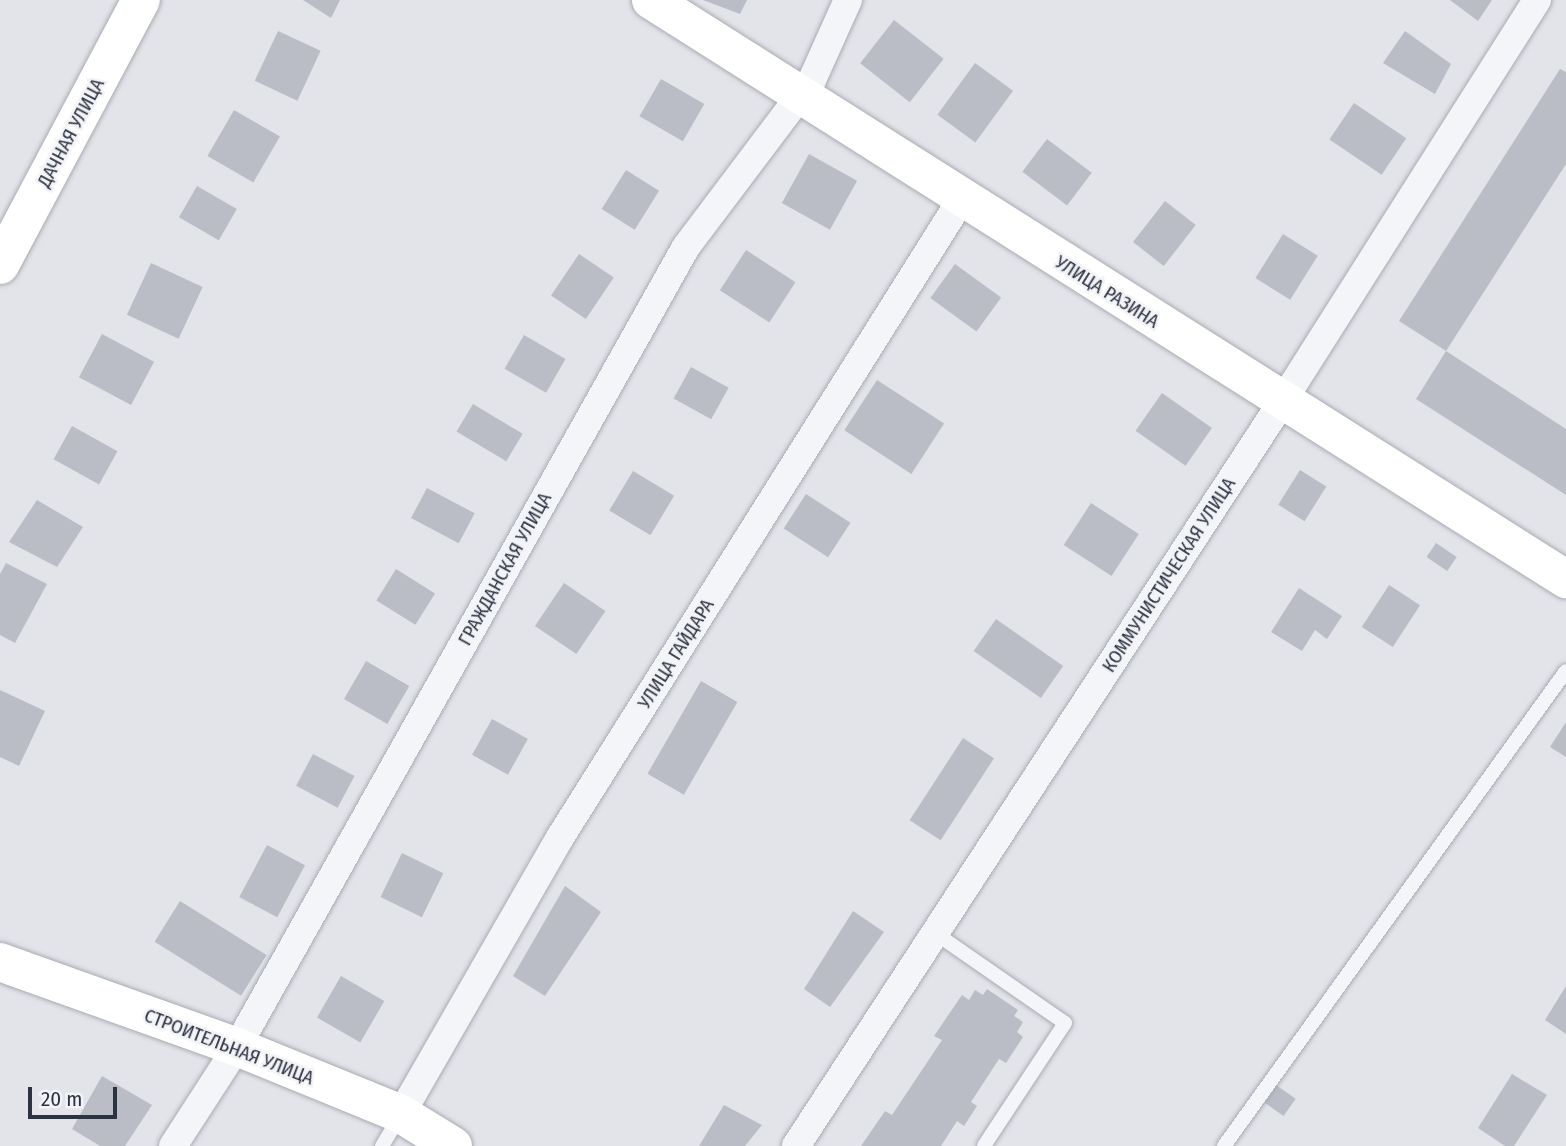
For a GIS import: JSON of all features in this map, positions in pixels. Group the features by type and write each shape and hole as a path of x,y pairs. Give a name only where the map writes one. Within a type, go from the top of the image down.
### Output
{"street":[{"name":"ДАЧНАЯ УЛИЦА","path":"0,265 141,0"},
{"name":"УЛИЦА РАЗИНА","path":"651,0 961,200 1566,579"},
{"name":"ГРАЖДАНСКАЯ УЛИЦА","path":"173,1146 237,1047 686,247 797,95 812,80 848,0"},
{"name":"КОММУНИСТИЧЕСКАЯ УЛИЦА","path":"796,1146 1282,402 1537,0"},
{"name":"УЛИЦА ГАЙДАРА","path":"391,1130 561,836 961,200"},
{"name":"СТРОИТЕЛЬНАЯ УЛИЦА","path":"0,962 237,1047 391,1130 453,1146"}],"lane":[{"path":"1224,1146 1566,671"},
{"path":"936,933 1065,1023 984,1146"}],"building":[{"path":"303,0 340,0 331,18"},
{"path":"703,0 747,0 740,14"},
{"path":"1450,0 1492,0 1478,21"},
{"path":"894,20 944,59 910,102 860,63"},
{"path":"278,31 321,51 297,101 255,81"},
{"path":"1405,31 1451,64 1435,94 1383,63"},
{"path":"975,63 1013,91 975,142 937,115"},
{"path":"1560,69 1566,72 1566,164 1446,351 1399,321"},
{"path":"661,79 704,104 683,141 640,116"},
{"path":"1354,103 1406,138 1382,175 1329,139"},
{"path":"234,110 280,136 253,182 208,156"},
{"path":"1047,139 1092,173 1067,205 1022,172"},
{"path":"809,154 857,181 830,230 782,203"},
{"path":"626,170 659,191 635,230 602,209"},
{"path":"197,186 237,209 219,240 179,217"},
{"path":"1165,201 1196,225 1164,266 1133,242"},
{"path":"1283,234 1318,256 1290,300 1255,278"},
{"path":"746,250 795,282 769,322 720,290"},
{"path":"579,254 614,277 586,319 551,295"},
{"path":"151,263 203,287 179,339 127,315"},
{"path":"955,264 1001,298 976,331 930,298"},
{"path":"102,334 154,362 131,405 79,377"},
{"path":"524,335 566,359 546,393 504,369"},
{"path":"1446,351 1566,429 1566,495 1416,399"},
{"path":"691,367 729,388 711,419 674,398"},
{"path":"877,380 944,424 911,474 844,430"},
{"path":"1162,393 1212,428 1186,466 1136,431"},
{"path":"473,404 523,434 506,461 457,431"},
{"path":"72,426 117,451 99,484 54,459"},
{"path":"1300,470 1326,486 1305,521 1278,505"},
{"path":"633,471 674,496 650,535 609,510"},
{"path":"427,488 475,513 459,543 411,518"},
{"path":"806,494 850,523 828,557 784,528"},
{"path":"37,500 83,527 57,567 9,542"},
{"path":"1091,503 1139,534 1112,576 1064,545"},
{"path":"1436,543 1457,557 1447,571 1426,557"},
{"path":"6,563 47,584 15,643 0,635 0,574"},
{"path":"396,569 435,593 415,625 376,600"},
{"path":"564,583 605,611 576,654 535,626"},
{"path":"1389,585 1420,605 1393,647 1362,627"},
{"path":"1299,588 1342,616 1327,639 1315,630 1302,651 1271,632"},
{"path":"996,619 1063,666 1041,698 974,651"},
{"path":"366,661 409,686 387,724 344,699"},
{"path":"701,681 737,702 684,795 648,774"},
{"path":"0,690 45,711 19,766 0,757"},
{"path":"492,719 528,739 508,775 472,755"},
{"path":"1566,722 1566,757 1550,747"},
{"path":"963,738 994,758 941,840 910,820"},
{"path":"313,754 354,776 338,808 296,786"},
{"path":"267,845 305,865 277,917 239,897"},
{"path":"402,853 443,873 422,917 381,897"},
{"path":"565,886 601,912 545,996 513,976"},
{"path":"180,901 267,955 241,996 155,942"},
{"path":"853,911 884,932 830,1007 804,989"},
{"path":"341,976 384,1001 360,1043 317,1018"},
{"path":"1566,986 1566,1034 1545,1020"},
{"path":"987,989 1018,1010 1014,1016 1023,1022 1017,1032 1023,1037 1006,1063 999,1059 971,1102 977,1106 964,1126 957,1121 941,1146 861,1146 885,1111 892,1115 942,1040 934,1036 962,995 969,1000 975,990 983,995"},
{"path":"1512,1074 1547,1095 1514,1146 1505,1146 1478,1128"},
{"path":"102,1076 152,1105 125,1146 100,1146 72,1129"},
{"path":"1276,1085 1296,1099 1284,1116 1264,1102"},
{"path":"724,1105 762,1125 745,1146 699,1146"}]}
